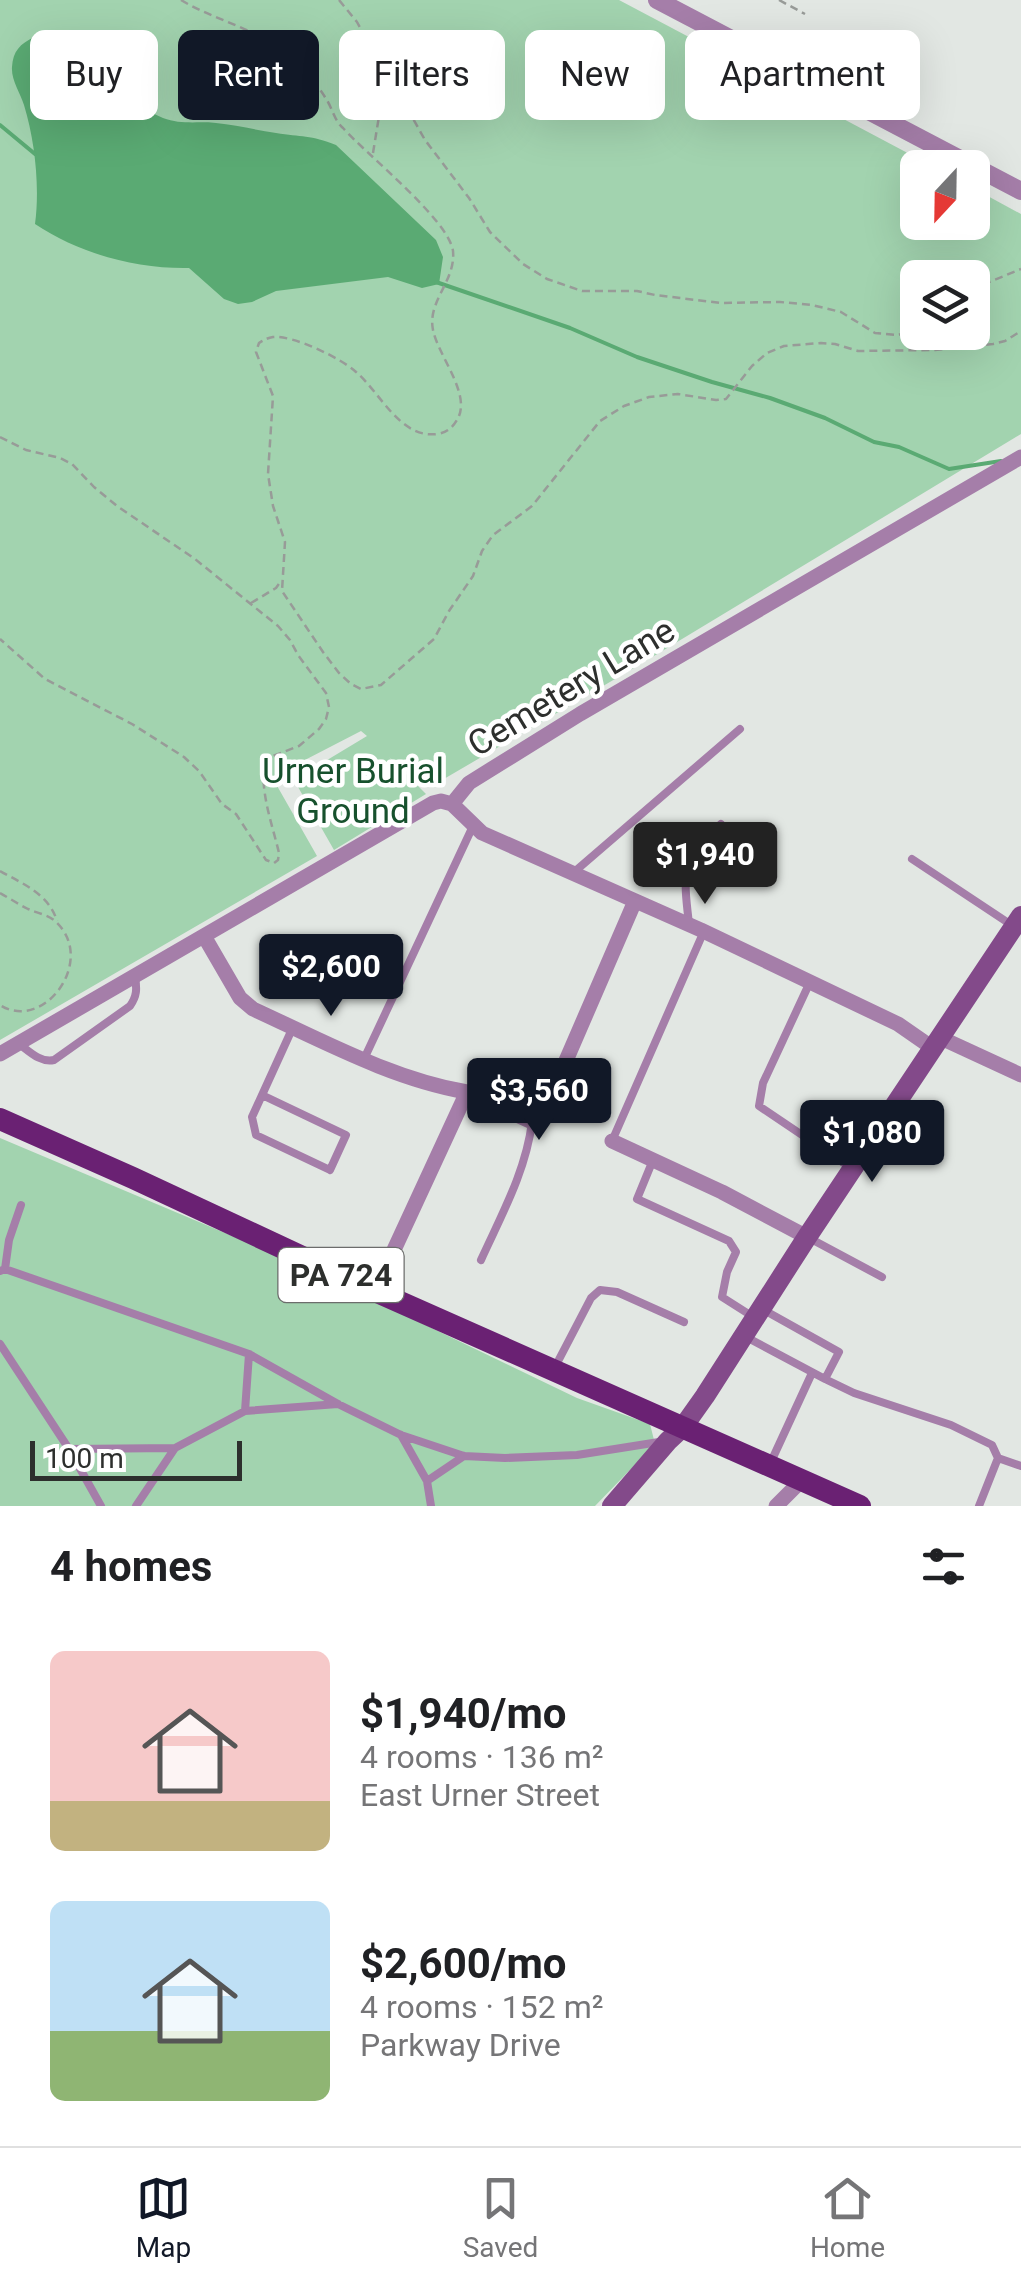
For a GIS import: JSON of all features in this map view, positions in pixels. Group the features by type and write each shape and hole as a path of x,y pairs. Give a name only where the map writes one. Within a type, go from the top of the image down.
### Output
{"main road":[{"path":"618,1504 676,1434 1018,921"},
{"name":"PA 724","path":"0,1119 376,1292 554,1369 676,1434 770,1466 860,1506"}],"street":[{"path":"657,0 1021,191"},
{"name":"Cemetery Lane","path":"0,1054 433,803 452,804 469,783 580,714 1021,457"},
{"path":"452,804 482,833 697,928 938,1044 1021,1075"},
{"path":"204,936 240,998 253,1009 399,1076 467,1092 532,1122 552,1093 636,901"},
{"path":"376,1292 467,1092"},
{"path":"612,1141 762,1211 807,1237"},
{"path":"776,1506 802,1480"}],"lane":[{"path":"573,874 740,728"},
{"path":"612,1141 697,928 684,877 705,838 721,824"},
{"path":"364,1059 473,826"},
{"path":"912,859 1018,921"},
{"path":"18,1043 40,1058 54,1060 130,1006 136,998 134,974"},
{"path":"810,982 763,1082 759,1106 853,1169"},
{"path":"262,1095 346,1134 330,1170 256,1135 252,1117 262,1095 293,1028"},
{"path":"480,1260 515,1186 532,1122"},
{"path":"653,1160 636,1198 729,1241 736,1252 722,1297 812,1373 854,1393 952,1424 992,1445 998,1458 1021,1466"},
{"path":"21,1205 2,1270 249,1354 401,1435 464,1456 505,1458 577,1455 676,1434"},
{"path":"807,1237 882,1278"},
{"path":"554,1369 600,1290 616,1292 684,1322"},
{"path":"753,1320 839,1352 825,1379"},
{"path":"0,1344 70,1449 101,1506"},
{"path":"244,1411 249,1354"},
{"path":"770,1466 812,1373"},
{"path":"70,1449 175,1448 244,1411 338,1404"},
{"path":"401,1435 427,1481 431,1506"},
{"path":"136,1506 175,1448"},
{"path":"427,1481 464,1456"},
{"path":"979,1506 998,1458"}],"path":[{"path":"181,0 261,36 282,50 312,80 341,127 447,232 453,250 451,271 433,310 433,331 456,383 461,411 445,432 427,434 408,427 359,374 322,352 274,337 259,343 256,352 273,396 268,474 285,542 282,592 339,673 361,689 381,685 434,639 494,536 532,506 600,422 624,406 648,397 678,394 726,399 752,366 767,353 784,346 821,343 858,351 935,350 993,344 1021,331"},
{"path":"339,0 361,30"},
{"path":"779,0 805,14"},
{"path":"372,155 379,120"},
{"path":"414,120 490,232 523,264 546,278 582,291 637,291 722,303 812,304 841,312 875,333 900,334"},
{"path":"990,282 1021,270"},
{"path":"0,437 26,450 72,464 117,506 195,559 278,626 326,694 329,707 319,729 299,746 265,759 266,803 278,860 266,860 236,814 222,804 184,758 132,724 45,679 0,639"},
{"path":"250,604 276,588 283,578"},
{"path":"0,871 50,902 68,940 72,960 69,976 52,998 40,1006 23,1012 0,1005"},
{"path":"0,893 58,923"}],"green space":[{"name":"Urner Burial Ground","path":"0,0 619,0 685,35 685,120 845,120 902,150 900,240 990,240 990,197 1021,214 1021,434 437,783 415,779 389,757 426,794 334,850 294,780 367,736 361,731 272,777 317,856 0,1040"},
{"path":"0,1138 301,1265 577,1398 650,1424 655,1444 595,1506 0,1506"}],"shaded area":[{"path":"30,39 30,120 158,120 158,115 313,138 336,145 436,240 443,257 439,284 422,288 388,277 276,291 238,304 224,299 189,268 109,258 52,235 35,224 34,149 12,67"}],"waterway":[{"path":"0,125 35,154"},
{"path":"436,282 570,328 637,357 825,418 874,442 899,447 949,469 1001,461"}]}
